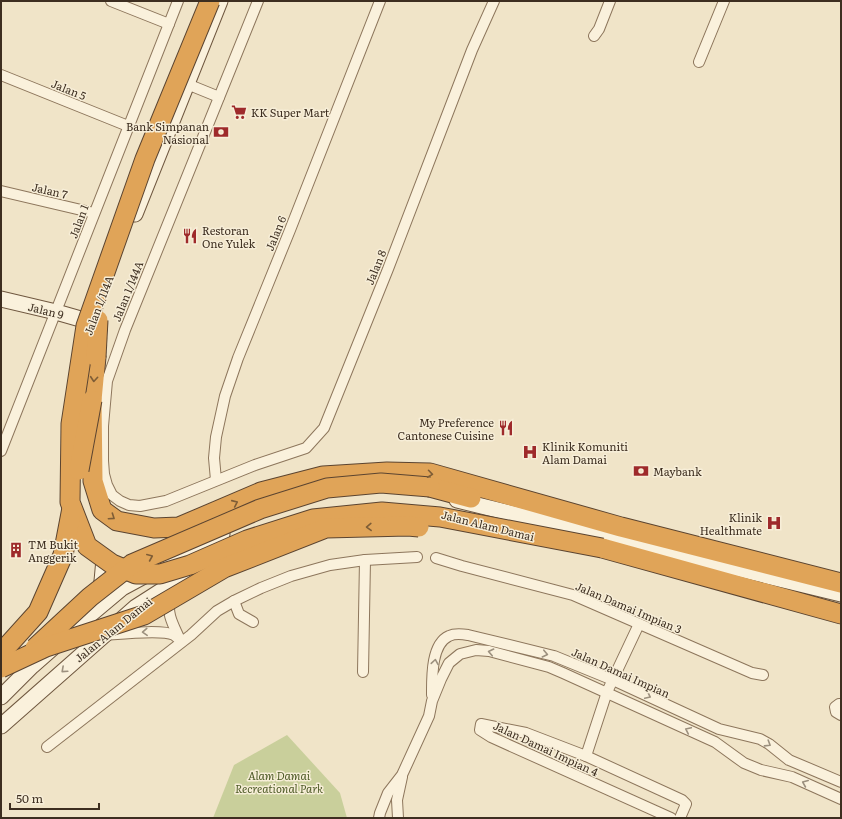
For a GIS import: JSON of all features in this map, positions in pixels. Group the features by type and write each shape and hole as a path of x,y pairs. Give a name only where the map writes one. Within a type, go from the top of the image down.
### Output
{"highway":[{"path":"1,653 38,612 64,555 92,400 97,324 148,160 211,1"},
{"path":"1,644 34,606 55,556 70,502 71,424 86,326 145,159 211,1"},
{"path":"92,400 93,481 102,510 117,521 154,528 179,528 261,492 323,476 387,472 430,473 621,527 841,583"},
{"path":"1,678 90,597 132,564 260,509 327,488 381,483 430,487 841,593"},
{"path":"70,502 86,546 112,564 136,574 160,574 190,565 247,540 313,519 382,512 440,517 602,548 841,615"},
{"path":"1,668 46,647 144,615 224,568 326,528 408,526 602,548"}],"main road":[{"name":"Jalan 1/114A","path":"136,607 104,560 79,518 64,476 62,426 69,391 91,322 220,1"},
{"name":"Jalan 9","path":"1,299 91,322"},
{"name":"Jalan Alam Damai","path":"1,697 32,666 122,588 243,522 314,497 383,490 433,495 841,593"},
{"name":"Jalan Alam Damai","path":"1,726 136,607 175,582 264,536 324,515 391,507 448,513 841,615"},
{"path":"91,614 100,591 104,560"}],"street":[{"path":"111,1 169,24"},
{"name":"Jalan 1","path":"1,451 178,1"},
{"name":"Jalan 1/144A","path":"216,480 166,501 140,506 129,505 120,501 112,495 104,474 102,461 103,426 107,381 125,330 258,1"},
{"name":"Jalan 6","path":"216,480 214,458 216,436 225,396 238,358 380,1"},
{"name":"Jalan 8","path":"216,480 306,448 324,428 472,50 494,1"},
{"path":"594,36 599,28 610,1"},
{"path":"699,62 724,1"},
{"name":"Jalan 5","path":"1,75 128,126"},
{"path":"187,84 220,97"},
{"name":"Jalan 7","path":"1,191 94,213"},
{"path":"47,747 181,642 217,611 234,601 291,576 330,565 365,560 417,557"},
{"name":"Jalan Damai Impian 3","path":"436,558 573,595 752,673 763,675"},
{"path":"363,672 365,560"},
{"path":"175,582 168,606 169,613 181,642"},
{"path":"234,601 240,614 253,622"},
{"path":"586,756 607,692 639,624"},
{"path":"103,635 151,632 172,634 181,642"},
{"name":"Jalan Damai Impian","path":"432,701 432,677 436,653 440,643 448,636 457,634 468,635 554,656 613,680 719,729 760,739 769,744 789,760 841,782"},
{"name":"Jalan Damai Impian","path":"398,818 397,800 402,775 429,716 432,701 441,678 449,663 460,654 476,650 489,651 549,667 715,742 744,763 760,770 792,777 841,799"},
{"path":"841,704 834,707 836,712 841,716"},
{"name":"Jalan Damai Impian 4","path":"671,818 491,737 480,730 481,724 526,733 586,756 682,800 686,804 680,818"},
{"name":"Jalan Damai Impian","path":"379,818 388,792 402,775"}],"green space":[{"name":"Alam Damai Recreational Park","path":"287,735 340,793 347,818 213,818 234,765"}],"place":[{"name":"KK Super Mart","path":"239,112"},
{"name":"Bank Simpanan Nasional","path":"221,132"},
{"name":"Restoran One Yulek","path":"190,236"},
{"name":"My Preference Cantonese Cuisine","path":"506,428"},
{"name":"Klinik Komuniti Alam Damai","path":"530,452"},
{"name":"Maybank","path":"641,471"},
{"name":"Klinik Healthmate","path":"774,523"},
{"name":"TM Bukit Anggerik","path":"16,550"}]}
